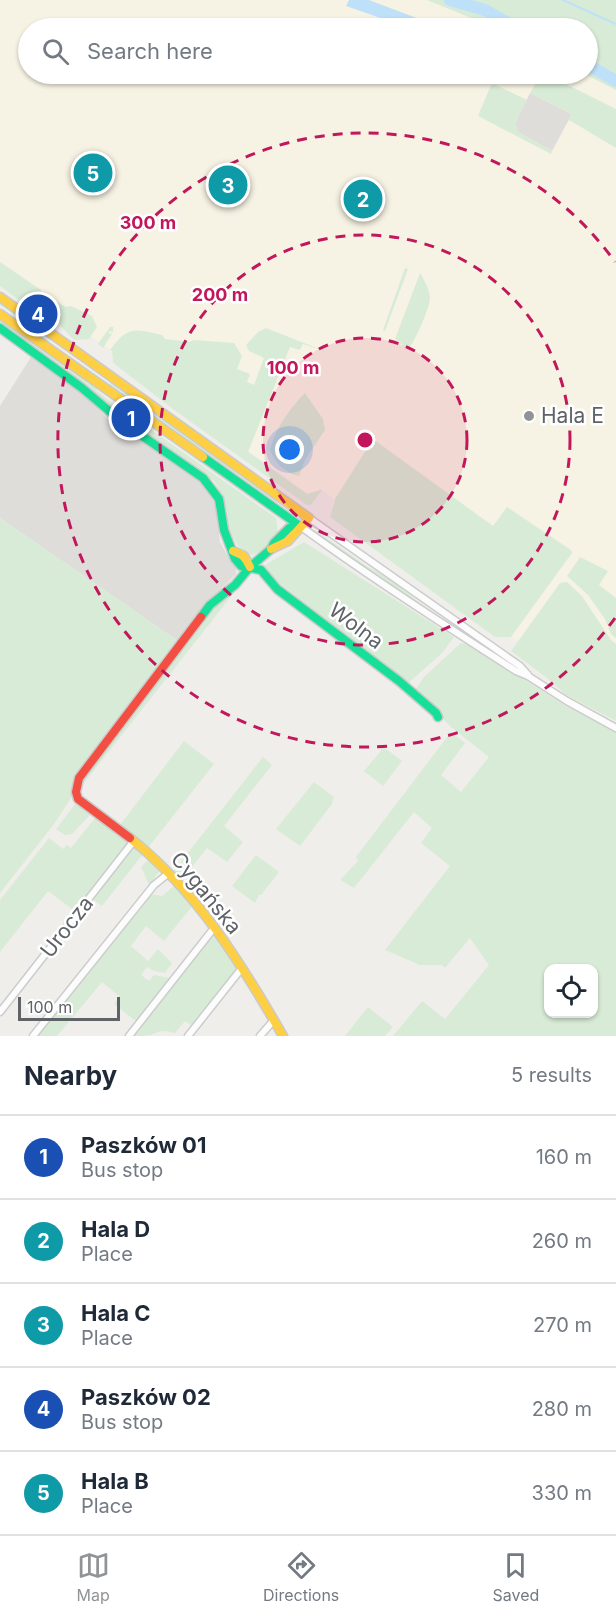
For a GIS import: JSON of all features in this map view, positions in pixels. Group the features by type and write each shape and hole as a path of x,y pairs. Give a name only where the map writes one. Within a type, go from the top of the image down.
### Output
{"street":[{"path":"0,297 504,654 528,675 567,701 616,728"},
{"path":"0,314 355,566 446,627 516,671 528,675"},
{"name":"Wolna","path":"0,328 82,388 122,422 204,478 219,499 224,530 235,560 241,566 261,570 277,589 408,688 438,717"},
{"path":"250,567 271,549 279,547 292,538 309,518"},
{"name":"Cygańska","path":"250,567 234,585 210,605 79,778 76,795 169,873 194,901 242,968 283,1036"},
{"name":"Urocza","path":"0,1012 133,842"},
{"path":"33,1036 154,885 169,873"},
{"path":"129,1036 214,928"},
{"path":"188,1036 242,968"},
{"path":"260,1036 274,1020"}],"shaded area":[{"path":"0,0 427,0 471,18 18,18 18,84 598,84 598,81 616,90 616,721 572,698 518,641 511,637 495,637 453,595 330,517 334,499 320,489 308,494 55,310 0,278"},
{"path":"530,93 572,114 552,151 518,132 515,123"},
{"path":"31,357 84,395 108,419 204,485 213,496 220,542 236,568 236,574 209,602 181,643 0,518 0,406"}],"green space":[{"path":"427,0 616,0 616,90 598,81 598,18 471,18"},
{"path":"535,84 566,84 616,109 616,148 569,120 572,114 530,93"},
{"path":"491,85 496,85 527,100 515,123 518,132 552,151 551,154 478,116"},
{"path":"0,262 41,290 41,296 37,293 34,296 39,300 44,295 66,307 71,306 92,316 97,327 89,339 74,340 52,317 38,307 16,298 0,286"},
{"path":"405,268 408,269 385,331 383,330"},
{"path":"420,273 427,286 430,299 421,325 408,349 395,339"},
{"path":"0,302 77,357 78,359 0,305"},
{"path":"0,319 97,388 96,390 139,425 150,429 276,518 278,534 256,554 252,555 238,546 230,532 224,499 214,481 114,411 93,390 0,323"},
{"path":"110,327 113,327 113,332 109,331 112,334 103,348 98,344"},
{"path":"266,328 327,352 303,344 300,350 290,347 248,452 307,494 322,490 311,505 307,505 173,409 117,366 113,362 110,350 122,336 133,331 145,331 162,335 165,339 190,342 193,340 234,343 242,356 237,369 250,374 247,382 254,385 264,358 249,351 246,345 258,332"},
{"path":"112,382 277,499 276,502 237,474 209,458 108,386"},
{"path":"305,393 323,419 325,430 306,458 299,476 280,466 270,449 284,419"},
{"path":"373,439 493,526 507,507 571,550 572,553 511,637 495,637 330,517 335,499"},
{"path":"0,518 181,643 76,776 73,795 54,824 0,893"},
{"path":"315,530 368,567 387,577 424,606 361,566 317,535 313,531"},
{"path":"304,542 454,637 442,653 407,684 266,572 265,565"},
{"path":"580,557 608,571 599,585 616,598 616,638 611,634 605,619 588,595 567,576"},
{"path":"567,582 582,596 616,644 616,721 566,695 511,651 560,583"},
{"path":"232,593 80,788 81,795 78,793 79,784 204,617 219,600"},
{"path":"461,643 472,646 566,706 616,732 616,1036 393,1036 422,1001 445,1019 489,965 470,938 445,968 442,965 420,965 385,950 450,866 421,843 432,828 414,812 354,888 340,880 358,861 356,857 451,732 465,743 441,775 461,792 489,757 451,727 416,689 424,677"},
{"path":"184,741 214,764 147,849 117,826"},
{"path":"382,746 402,761 383,786 364,771 380,752"},
{"path":"263,757 272,765 224,826 243,842 227,862 207,848 180,882 172,873"},
{"path":"314,782 334,797 332,804 300,846 276,829"},
{"path":"76,803 90,815 72,834 65,835 56,829"},
{"path":"95,818 128,842 128,845 76,912 48,891 0,952 0,900 49,838 63,849 67,845 71,848"},
{"path":"133,845 143,854 102,906 91,898"},
{"path":"256,855 279,872 255,903 232,886"},
{"path":"149,859 160,870 149,885 141,867"},
{"path":"174,886 193,905 164,941 146,926 131,946 148,961 158,949 172,963 165,973 147,967 141,975 149,981 154,975 169,978 170,981 137,1022 114,1004 120,997 102,982 57,1036 34,1036 147,896 151,894 162,896"},
{"path":"212,934 235,963 236,970 191,1025 185,1021 175,1033 163,1031 131,1036"},
{"path":"368,1007 393,1027 385,1036 345,1036"}],"water":[{"path":"349,0 369,0 417,18 380,18 346,6"}],"waterway":[{"path":"450,0 485,10 499,18"},
{"path":"563,0 616,24"},
{"path":"598,71 616,81"}],"traffic: fast":[{"path":"0,328 82,388 122,422 203,478 219,499 224,530 235,559 241,566 261,570 277,589 399,681 438,717"},
{"path":"203,457 300,526"},
{"path":"201,617 210,605 235,585 289,528 300,526"}],"traffic: slow":[{"path":"0,297 309,518 288,541 271,549"},
{"path":"0,314 203,457"},
{"path":"233,551 244,556 250,567"},
{"path":"130,838 176,881 216,929 283,1036"}],"traffic: jam":[{"path":"130,838 78,799 76,792 79,778 201,617"}],"place":[{"name":"Hala B","path":"93,173"},
{"name":"Hala C","path":"228,185"},
{"name":"Hala D","path":"363,199"},
{"name":"Paszków 02","path":"38,314"},
{"name":"Hala E","path":"529,416"},
{"name":"Paszków 01","path":"131,418"}]}
